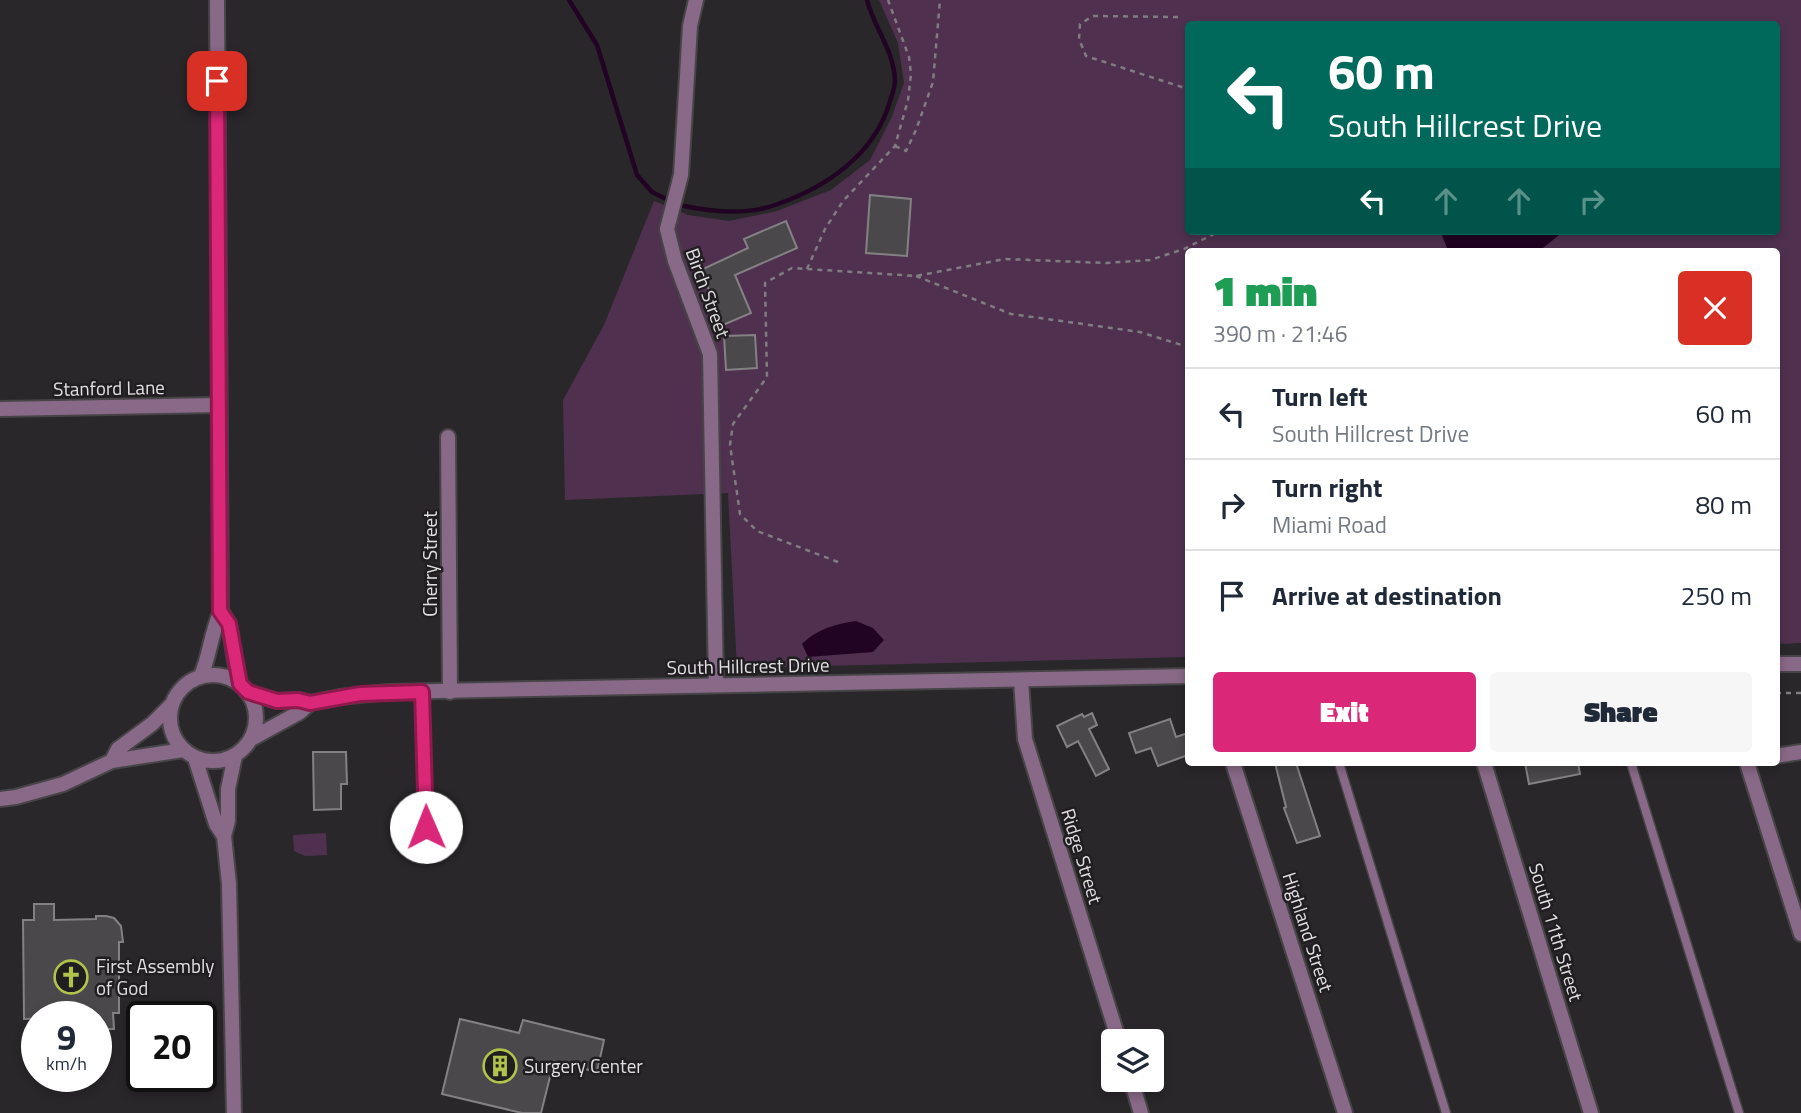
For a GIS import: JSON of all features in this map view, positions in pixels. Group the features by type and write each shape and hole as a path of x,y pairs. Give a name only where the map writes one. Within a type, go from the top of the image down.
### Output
{"street":[{"path":"201,676 212,646 214,625 220,611 217,0"},
{"name":"Birch Street","path":"696,0 690,26 681,175 667,229 675,261 710,354 716,685"},
{"name":"Stanford Lane","path":"0,409 218,405"},
{"name":"Cherry Street","path":"448,437 450,692"},
{"path":"0,799 64,784 112,761 189,754 208,762 235,756 251,739 256,727 256,715 254,703 244,688 229,624 220,611"},
{"path":"1780,664 1801,664"},
{"path":"112,761 118,749 152,724 172,704 178,692 188,682 215,674 228,677 244,688"},
{"name":"South Hillcrest Drive","path":"244,688 277,701 298,700 310,703 360,694 422,692 1185,676"},
{"name":"Ridge Street","path":"1021,680 1025,739 1115,1029"},
{"name":"South Hillcrest Drive","path":"251,739 300,712 310,703"},
{"path":"172,704 172,734 189,754 216,824 224,836"},
{"path":"1780,755 1801,752"},
{"path":"234,1113 229,884 224,836 228,821 228,789 235,756"},
{"name":"Highland Street","path":"1234,766 1345,1113"},
{"name":"South 11th Street","path":"1485,766 1591,1113"},
{"path":"1748,766 1801,934"},
{"path":"1135,1092 1141,1113"}],"lane":[{"path":"422,692 426,827"},
{"path":"1340,766 1446,1113"},
{"path":"1632,766 1739,1113"}],"path":[{"path":"807,269 825,229 844,201 895,146 908,100 911,74 909,57 888,0"},
{"path":"895,146 906,150 933,82 940,0"},
{"path":"1178,17 1093,16 1080,24 1079,38 1086,56 1185,88"},
{"path":"1186,248 1212,235"},
{"path":"838,562 757,531 740,514 730,445 733,424 767,377 765,283 792,268 916,276 1005,259 1107,263 1150,260 1185,248"},
{"path":"916,276 1011,314 1140,332 1185,346"},
{"path":"1780,693 1801,693"}],"shaded area":[{"path":"879,0 1801,0 1801,643 1780,644 1780,248 1185,248 1185,657 737,668 728,493 565,500 563,400 604,325 654,201 688,215 729,221 777,211 831,190 870,160 891,119 904,83 898,43"},
{"path":"1442,235 1559,235 1543,248 1447,248"},
{"path":"856,621 873,628 884,640 873,652 808,657 802,644 814,634"},
{"path":"326,833 327,855 305,856 294,851 293,835"}],"building":[{"path":"870,195 911,199 907,256 866,253"},
{"path":"786,221 797,248 735,275 751,313 723,325 701,270 748,248 744,239"},
{"path":"755,335 757,368 726,370 724,336"},
{"path":"1092,713 1097,725 1089,729 1109,769 1096,776 1078,741 1067,747 1057,726 1082,714 1084,717"},
{"path":"1170,719 1176,737 1185,734 1185,756 1158,766 1151,748 1136,753 1129,733"},
{"path":"313,752 346,752 347,784 341,784 341,809 314,810"},
{"path":"1276,766 1297,766 1320,836 1297,843 1284,808 1286,807"},
{"path":"1526,766 1579,766 1580,774 1529,784"},
{"name":"First Assembly of God","path":"34,904 54,904 54,920 96,919 96,916 106,916 114,918 121,926 123,942 119,942 119,1013 113,1013 114,1029 112,1001 24,1001 23,920 34,920"},
{"name":"Surgery Center","path":"460,1019 519,1033 523,1020 604,1040 597,1072 554,1061 541,1113 522,1113 442,1094"}],"waterway":[{"path":"569,0 597,45 637,175 652,192 664,198"},
{"path":"684,206 730,212 775,205 829,179 860,153 883,120 895,81 888,49 867,0"}],"place":[{"name":"First Assembly of God","path":"71,977"},
{"name":"Surgery Center","path":"500,1066"}],"route":[{"path":"217,81 220,611 229,624 240,684 248,692 262,697 277,701 298,700 310,703 360,694 422,692 426,827"}]}
